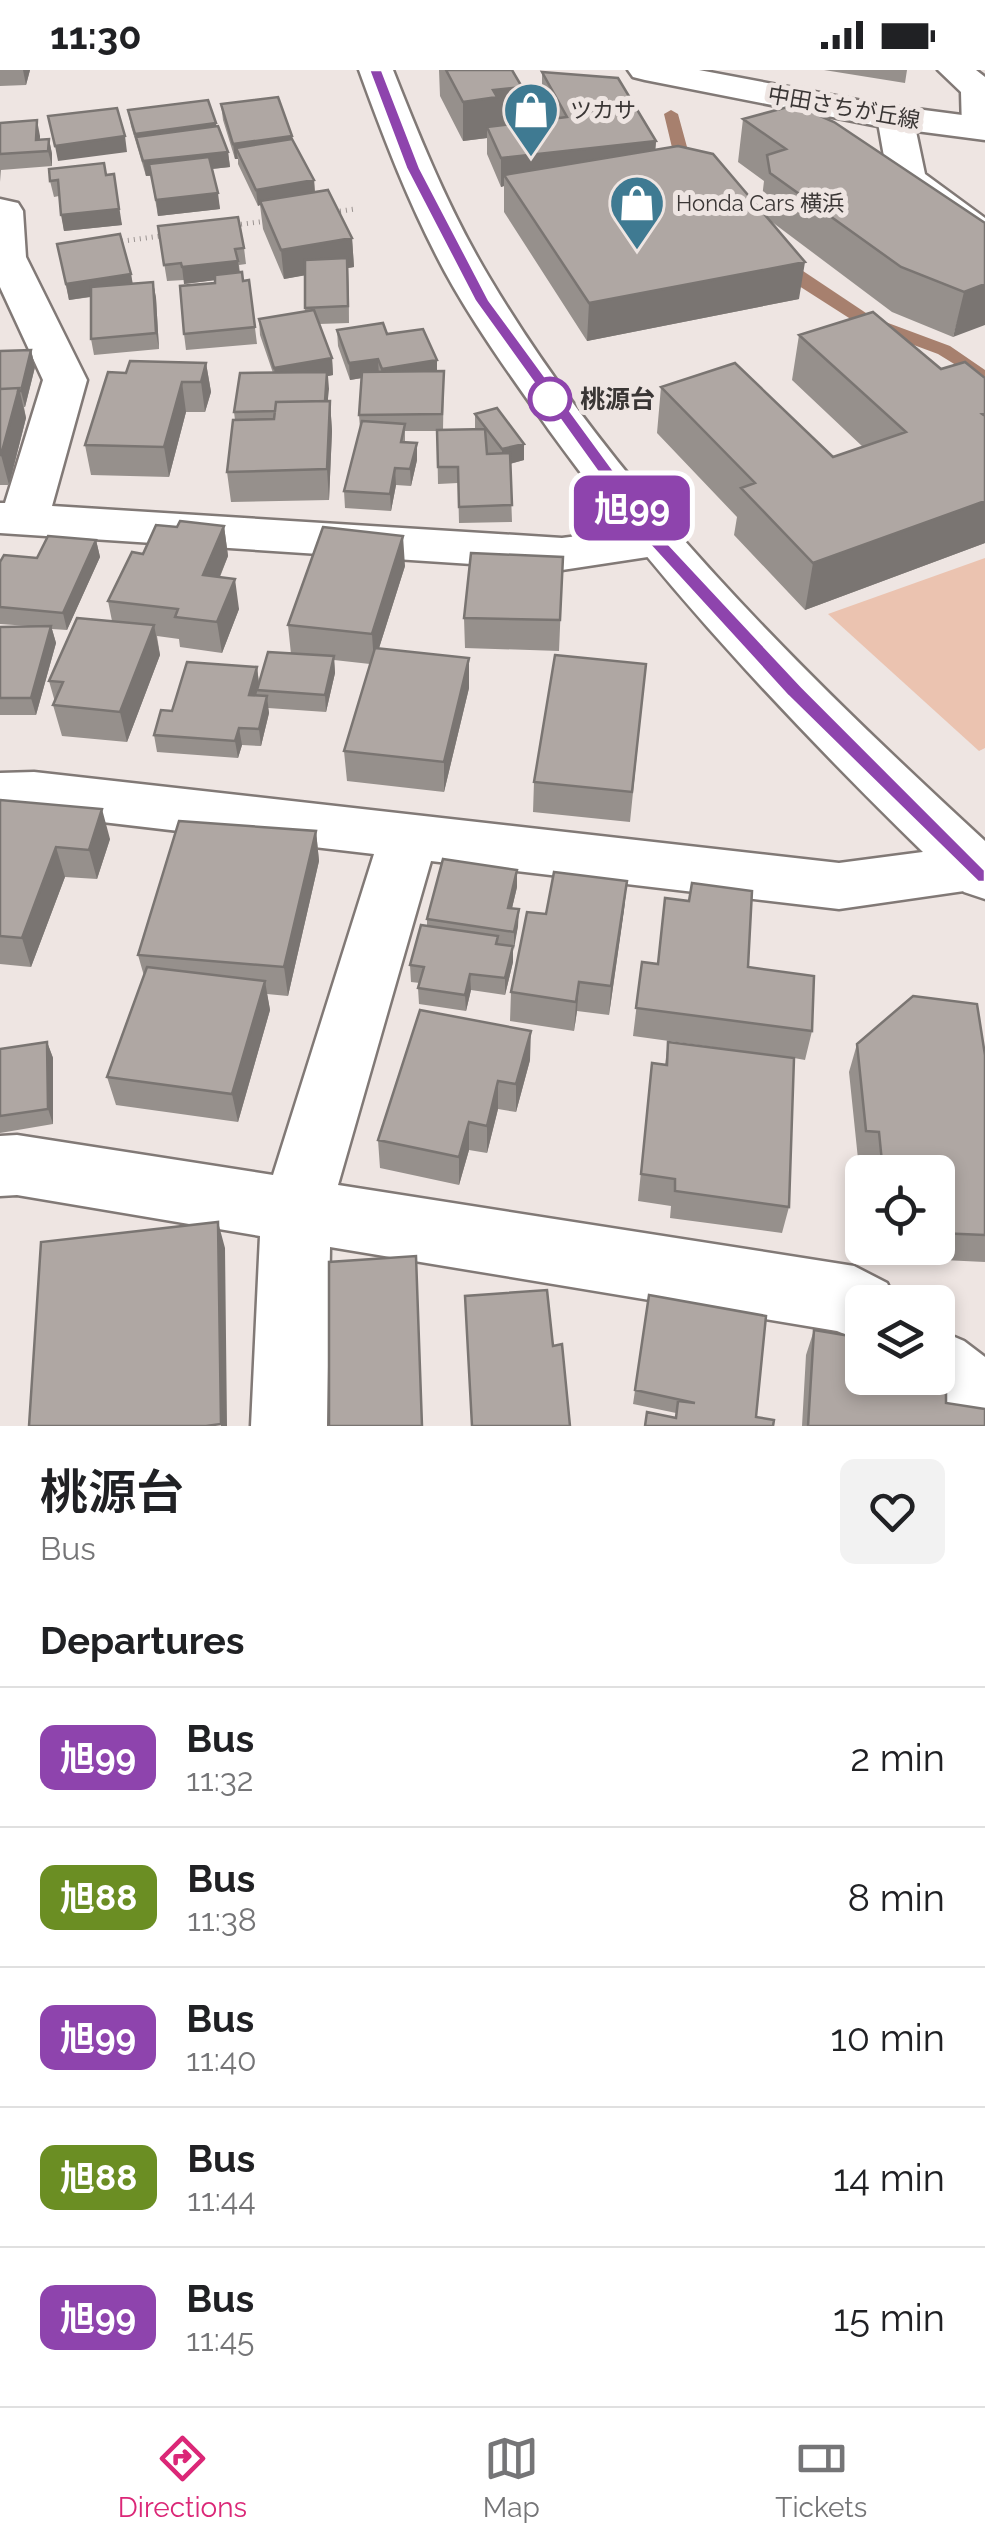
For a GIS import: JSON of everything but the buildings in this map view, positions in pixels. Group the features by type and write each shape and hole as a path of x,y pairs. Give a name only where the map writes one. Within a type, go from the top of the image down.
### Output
{"street":[{"path":"376,70 413,168 482,301 657,542 795,691 981,872"},
{"name":"中田さちが丘線","path":"645,70 894,117 982,129"},
{"path":"955,70 978,89 982,129"},
{"path":"894,117 907,179 985,237"},
{"path":"907,179 966,184"},
{"path":"0,211 4,211 6,257 65,380 12,519 562,554 657,542"},
{"path":"0,794 34,793 839,886 981,872"},
{"path":"289,1426 296,1211 409,836"},
{"path":"0,1166 16,1165 845,1299"},
{"path":"955,1379 985,1403"}],"path":[{"path":"316,214 355,209"},
{"path":"219,228 277,220"},
{"path":"6,257 180,233"}],"shaded area":[{"path":"985,558 985,748 979,751 828,614"}],"waterway":[{"path":"671,114 683,160 698,169"},
{"path":"782,262 791,273 866,321 944,350 985,378"}],"bus line":[{"name":"旭99","path":"375,70 413,168 482,301 657,542 795,691 985,876"}],"place":[{"name":"ツカサ","path":"531,159"},
{"name":"Honda Cars 横浜","path":"637,252"},
{"name":"桃源台","path":"550,399"}]}
